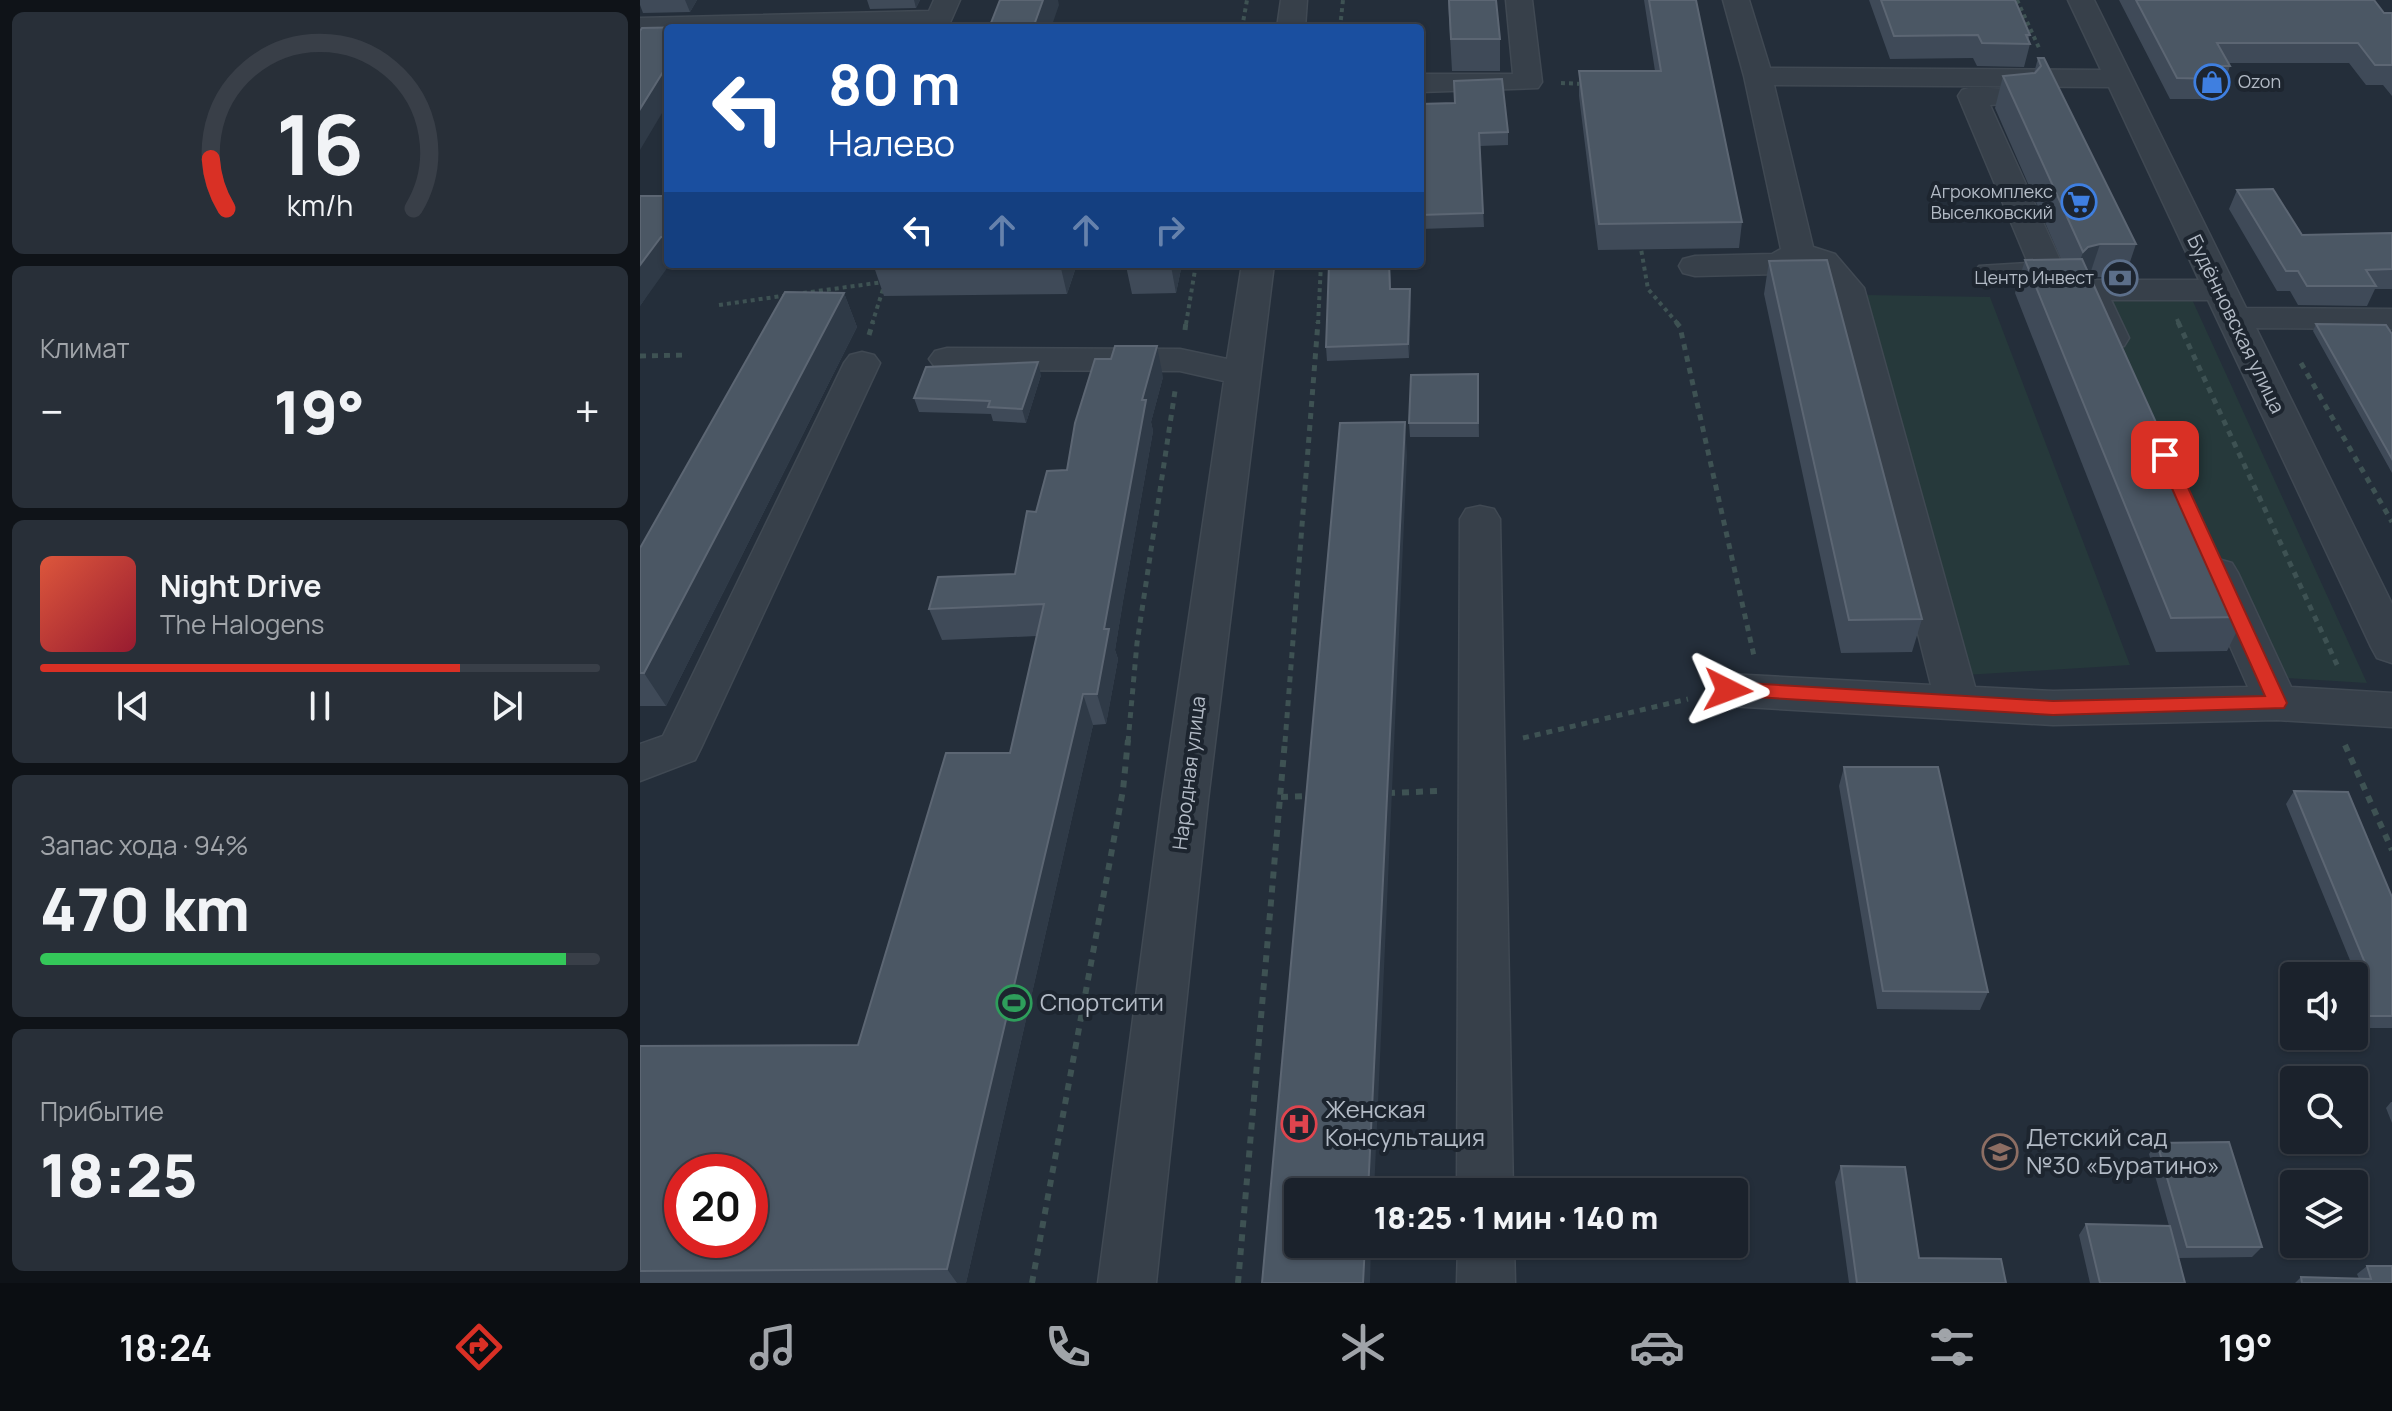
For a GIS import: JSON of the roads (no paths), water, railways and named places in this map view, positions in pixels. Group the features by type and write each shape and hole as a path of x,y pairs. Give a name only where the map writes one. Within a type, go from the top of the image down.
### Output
{"street":[{"path":"711,24 727,0"},
{"path":"711,24 939,19 947,0"},
{"path":"1291,24 1294,0"},
{"path":"1424,83 1528,82 1519,0"},
{"path":"1736,0 1758,76 1798,253"},
{"name":"Будённовская улица","path":"2081,0 2392,647"},
{"path":"640,26 664,25"},
{"path":"1758,76 2053,78 2122,86"},
{"path":"1991,273 2049,273 1972,96 2122,86"},
{"path":"1695,266 1779,264 1798,253 1823,261 1847,288 1957,702"},
{"name":"Народная улица","path":"1127,1283 1187,785 1257,268"},
{"path":"2129,375 2090,290 2160,290 2227,304 2392,319"},
{"path":"947,359 1180,360 1243,374"},
{"path":"640,763 679,748 862,363"},
{"path":"1480,519 1485,1178"},
{"path":"2206,546 2277,703"},
{"path":"1745,691 2053,708 2277,703 2392,710"},
{"path":"1486,1258 1486,1283"}],"place":[{"name":"Ozon","path":"2212,82"},
{"name":"Агрокомплекс Выселковский","path":"2079,202"},
{"name":"Центр Инвест","path":"2120,278"},
{"name":"Спортсити","path":"1014,1003"},
{"name":"Женская Консультация","path":"1299,1124"},
{"name":"Детский сад №30 «Буратино»","path":"2000,1152"}]}
